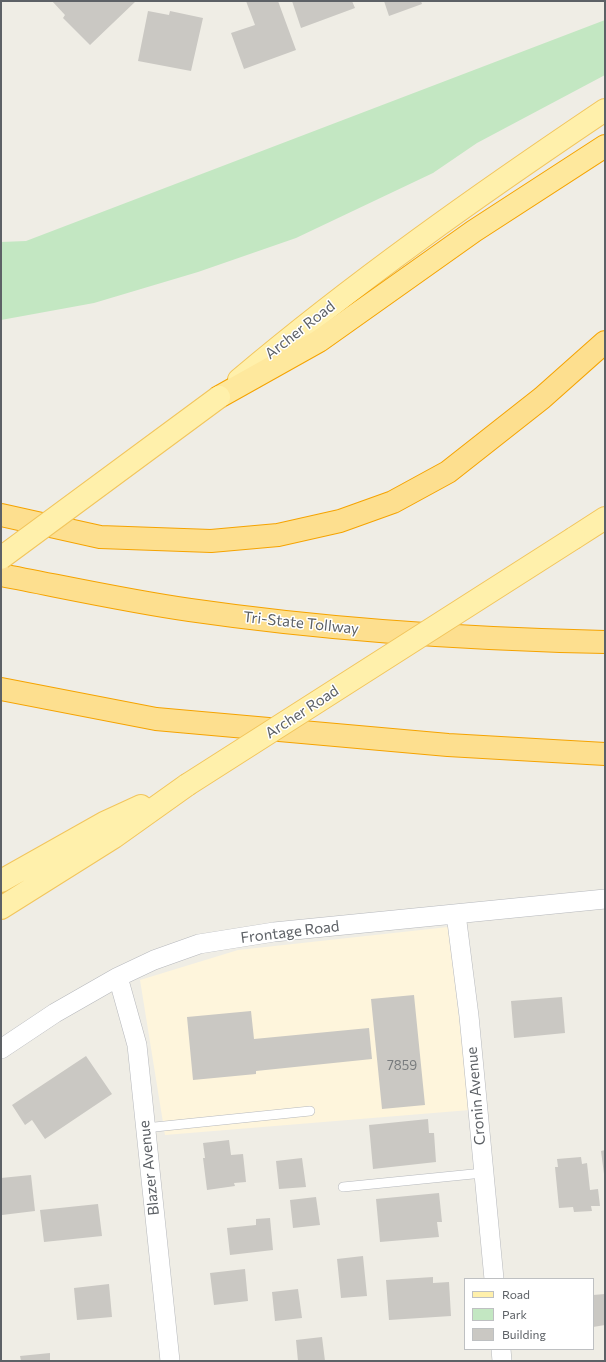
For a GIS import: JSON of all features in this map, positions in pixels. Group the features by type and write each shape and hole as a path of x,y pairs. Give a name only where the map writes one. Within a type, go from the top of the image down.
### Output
{"highway":[{"path":"219,397 319,341 474,231 605,146"},
{"path":"1,515 100,537 204,541 278,535 340,521 394,502 448,472 542,398 605,342"},
{"name":"Tri-State Tollway","path":"1,575 190,610 327,626 503,640 605,642"},
{"path":"1,689 156,719 448,745 605,754"}],"main road":[{"name":"Archer Road","path":"1,558 219,397 300,328 521,167 605,110"},
{"name":"Archer Road","path":"109,830 187,785 605,518"},
{"path":"1,881 109,830"},
{"path":"1,908 109,830"}],"street":[{"name":"Frontage Road","path":"1,1049 55,1013 118,977 154,960 198,944 274,932 605,899"},
{"name":"Cronin Avenue","path":"456,914 469,1016 494,1278"},
{"name":"Blazer Avenue","path":"118,977 137,1045 170,1361"},
{"path":"500,1350 502,1361"}],"lane":[{"path":"145,1128 310,1112"},
{"path":"343,1187 483,1173"}],"shaded area":[{"path":"448,927 470,1110 165,1135 140,980 238,950"}],"green space":[{"path":"605,20 605,75 477,143 433,173 296,238 198,272 94,303 1,320 1,242 26,241"}],"building":[{"path":"52,1 136,1 90,45 63,18 65,15"},
{"path":"246,1 278,1 296,50 244,69 231,33 255,25"},
{"path":"292,1 352,1 355,8 301,28"},
{"path":"384,1 421,1 422,4 389,16"},
{"path":"148,11 169,15 170,11 203,18 191,71 138,61"},
{"path":"414,995 425,1105 382,1109 371,999"},
{"path":"562,997 565,1033 514,1038 511,1001"},
{"path":"251,1011 254,1039 369,1028 372,1059 256,1071 256,1074 193,1080 187,1017"},
{"path":"86,1056 112,1094 45,1139 32,1120 25,1125 12,1105"},
{"path":"428,1119 429,1133 434,1133 436,1162 373,1169 369,1125"},
{"path":"229,1140 231,1155 243,1154 246,1182 234,1183 235,1186 207,1190 203,1158 205,1158 203,1143"},
{"path":"605,1150 605,1173 604,1174 601,1151"},
{"path":"581,1157 582,1164 587,1163 590,1190 598,1189 600,1206 591,1206 592,1211 574,1212 573,1207 559,1208 555,1167 558,1167 557,1159"},
{"path":"302,1158 306,1187 279,1189 276,1161"},
{"path":"31,1175 35,1211 2,1215 1,1178"},
{"path":"439,1193 442,1222 437,1222 439,1237 380,1242 376,1199"},
{"path":"316,1197 320,1225 293,1228 290,1200"},
{"path":"98,1204 102,1236 44,1242 40,1210"},
{"path":"270,1218 273,1250 230,1255 227,1228 256,1225 256,1219"},
{"path":"363,1256 367,1296 341,1298 337,1259"},
{"path":"245,1269 248,1301 214,1305 210,1273"},
{"path":"433,1277 433,1283 449,1282 451,1316 389,1320 386,1280"},
{"path":"109,1284 112,1317 77,1320 74,1288"},
{"path":"298,1289 302,1318 275,1321 272,1292"},
{"path":"605,1294 605,1325 594,1327 594,1295"},
{"path":"322,1337 325,1361 298,1361 296,1340"},
{"path":"50,1353 50,1361 21,1361 20,1356"}]}
